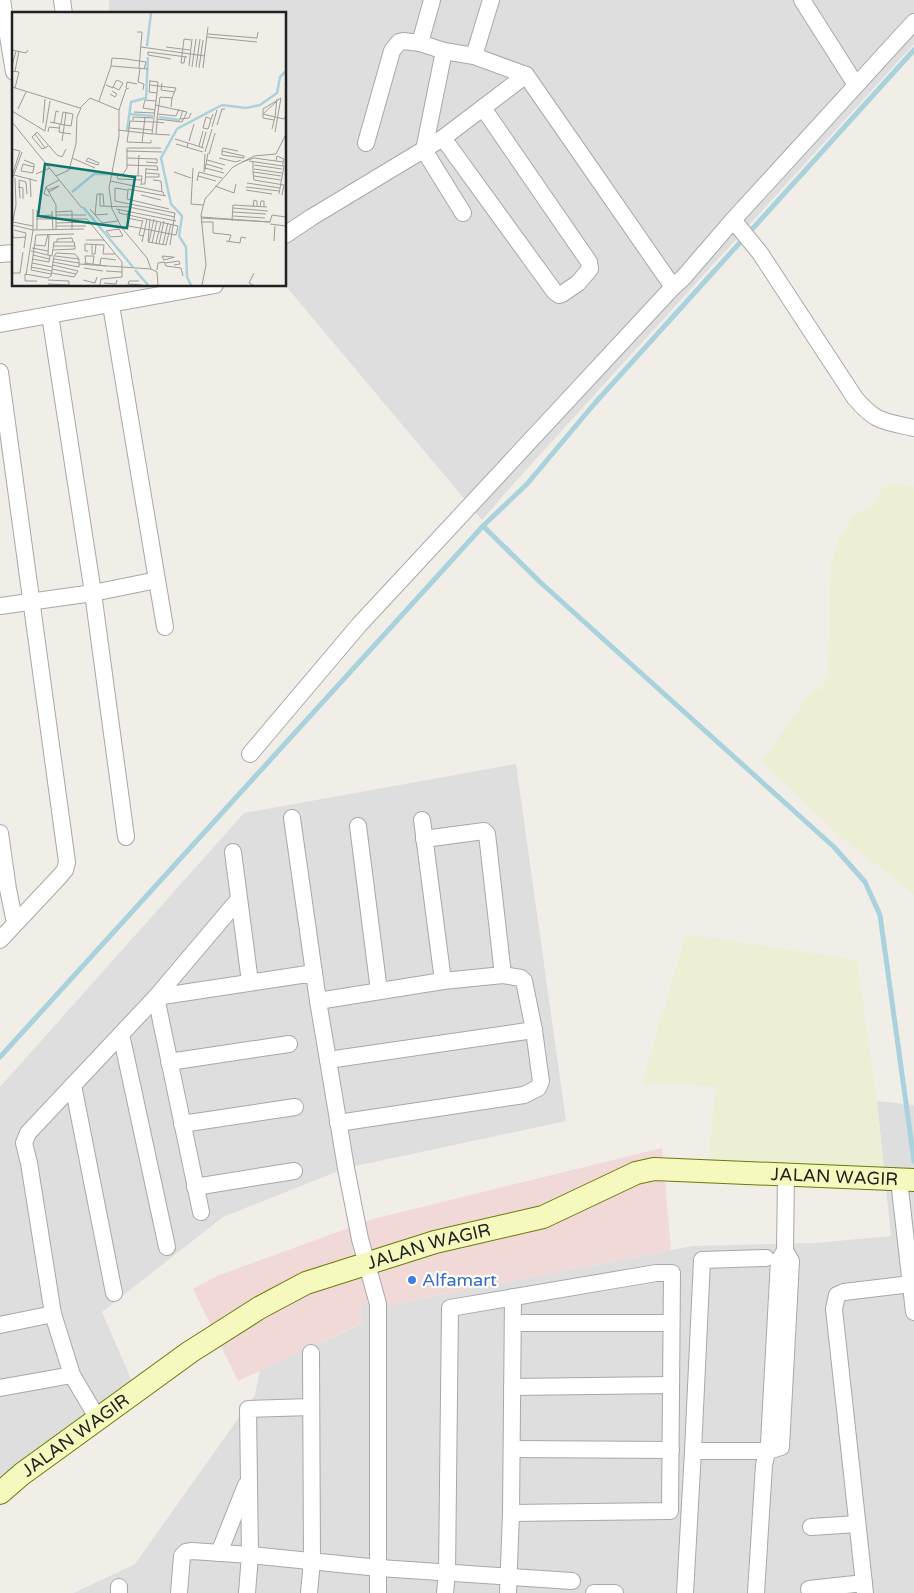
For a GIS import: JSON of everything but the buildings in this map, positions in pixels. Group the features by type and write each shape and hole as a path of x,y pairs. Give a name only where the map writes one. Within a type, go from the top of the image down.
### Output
{"street":[{"path":"2,0 12,60"},
{"path":"420,43 432,0"},
{"path":"474,56 491,0"},
{"path":"802,0 856,85"},
{"path":"250,754 359,625 735,222 914,22"},
{"path":"366,143 395,45 403,41 420,43 474,56 526,75 673,287"},
{"path":"444,50 424,150 463,213"},
{"path":"286,234 443,138 526,75"},
{"path":"443,138 554,291 562,294 578,283 590,269 589,262 483,108"},
{"path":"735,222 756,247 855,398 867,412 878,420 914,428"},
{"path":"0,324 210,286"},
{"path":"111,304 165,627"},
{"path":"50,315 93,593 126,837"},
{"path":"0,372 67,862 65,870 60,876 0,940"},
{"path":"0,606 93,593 157,580"},
{"path":"292,818 318,1000 338,1122 360,1239 378,1304 378,1593"},
{"path":"422,820 444,981"},
{"path":"358,826 379,991"},
{"path":"424,839 484,831 487,834 503,975"},
{"path":"0,833 15,924"},
{"path":"232,852 250,982"},
{"path":"98,1419 72,1375 53,1314 24,1143 28,1133 156,997 239,899"},
{"path":"156,997 314,973"},
{"path":"318,1000 444,981 503,975 521,978 524,981 534,1030 541,1081 538,1088 533,1092 524,1095 338,1122"},
{"path":"156,997 200,1212"},
{"path":"328,1060 534,1030"},
{"path":"121,1034 166,1247"},
{"path":"169,1062 289,1044"},
{"path":"73,1085 114,1293"},
{"path":"182,1124 295,1107"},
{"name":"JALAN WAGIR","path":"0,1493 22,1474 190,1352 259,1308 306,1283 435,1242 543,1218 636,1173 654,1170 906,1180"},
{"path":"195,1187 294,1171"},
{"path":"756,1593 764,1465 768,1451 778,1260 785,1251 786,1176"},
{"path":"906,1180 914,1312"},
{"path":"685,1593 702,1260 766,1258"},
{"path":"445,1593 447,1572 450,1308 656,1273 672,1273 670,1511 511,1513"},
{"path":"809,1589 864,1588 834,1309 837,1295 844,1292 912,1281"},
{"path":"508,1593 510,1576 514,1297"},
{"path":"0,1325 53,1314"},
{"path":"513,1323 671,1323"},
{"path":"309,1593 312,1561 311,1353"},
{"path":"4,1390 72,1375"},
{"path":"512,1387 671,1385"},
{"path":"247,1593 250,1555 248,1409 311,1407"},
{"path":"512,1448 671,1450"},
{"path":"693,1451 768,1451"},
{"path":"219,1553 249,1479"},
{"path":"811,1527 857,1524"},
{"path":"179,1593 182,1556 186,1552 192,1551 379,1568 572,1581"},
{"path":"594,1593 615,1593"}],"shaded area":[{"path":"109,0 914,0 914,44 482,520 286,286 286,12 109,12"},
{"path":"516,764 566,1121 346,1168 223,1217 102,1312 132,1381 0,1480 0,1087 244,813"},
{"path":"877,1101 914,1105 914,1593 74,1593 135,1564 255,1395 260,1370 362,1323 360,1305 393,1304 692,1246 815,1243 891,1236"},
{"path":"662,1148 671,1250 393,1304 360,1305 362,1323 238,1381 193,1289 217,1276 373,1219"}],"green space":[{"path":"894,483 914,487 914,894 842,838 762,761 811,692 822,689 828,673 831,562 840,536 855,515 874,506 881,489"},
{"path":"686,934 857,960 877,1101 884,1179 707,1172 716,1086 642,1083"}],"waterway":[{"path":"0,1057 483,526 527,484 595,403 914,50"},
{"path":"483,526 540,582 834,847 865,882 880,915 914,1161"}],"place":[{"name":"Alfamart","path":"412,1280"}]}
